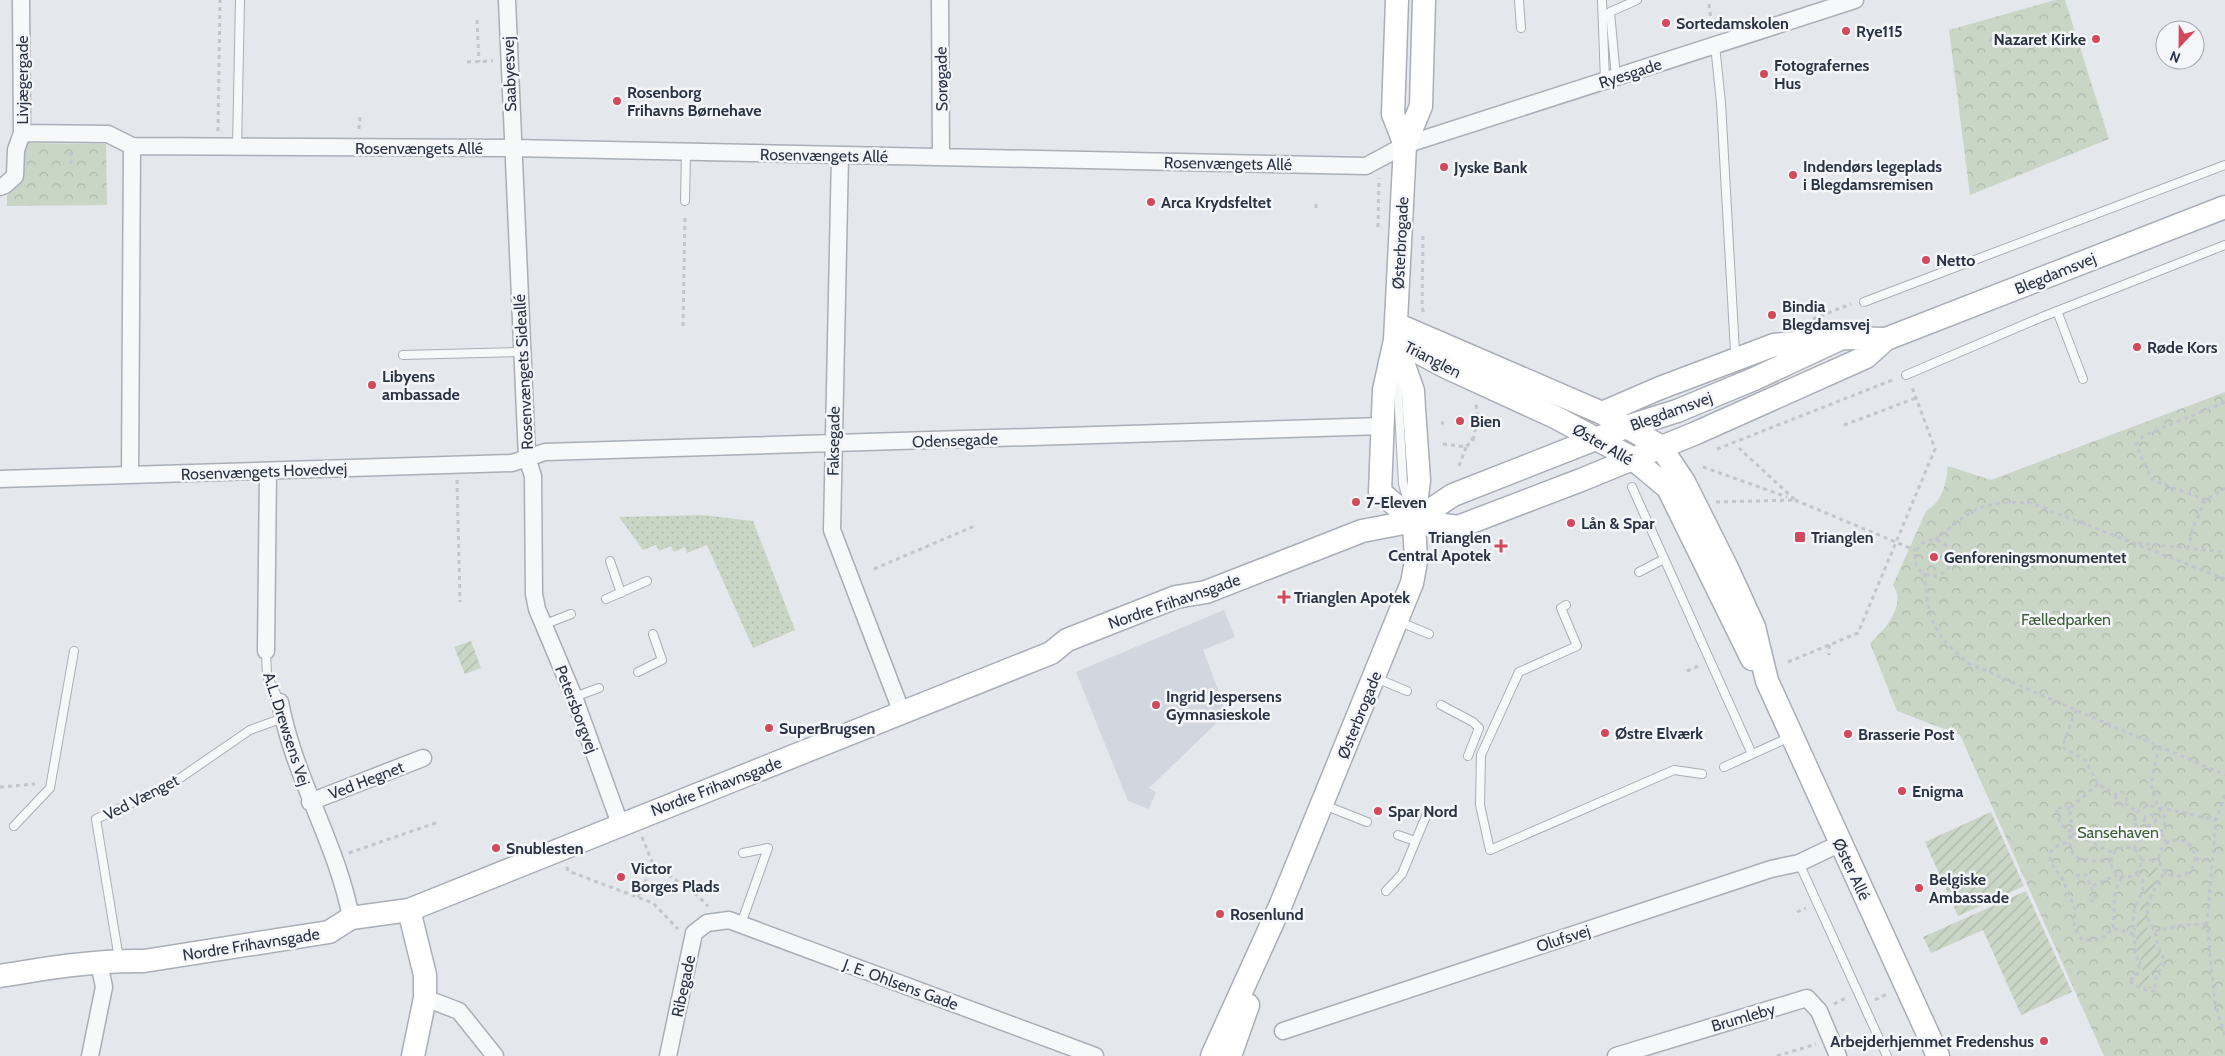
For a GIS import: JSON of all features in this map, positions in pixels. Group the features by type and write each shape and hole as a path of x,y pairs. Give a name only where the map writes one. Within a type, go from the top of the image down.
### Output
{"street":[{"name":"Livjægergade","path":"3,186 15,174 16,150 22,133 21,0"},
{"name":"Saabyesvej","path":"506,0 512,148"},
{"name":"Sorøgade","path":"940,0 941,157"},
{"name":"Østerbrogade","path":"1397,0 1393,114 1404,145"},
{"name":"Østerbrogade","path":"1414,521 1380,492 1384,390 1396,332 1404,145 1421,106 1424,0"},
{"name":"Ryesgade","path":"1404,145 1610,79 1714,40 1855,0"},
{"name":"Rosenvængets Allé","path":"22,133 108,134 132,146 512,148 1366,166 1404,145"},
{"path":"130,475 132,146"},
{"name":"Rosenvængets Sideallé","path":"512,148 527,458 533,476 534,594"},
{"name":"Faksegade","path":"840,155 832,530 902,713"},
{"name":"Blegdamsvej","path":"1632,458 1866,357 1886,339 2225,207"},
{"name":"Østerbrogade","path":"1212,1056 1281,904 1412,583 1416,561 1414,521 1418,480 1413,391 1396,332"},
{"name":"Trianglen","path":"1396,332 1602,413"},
{"name":"Trianglen","path":"1396,332 1448,368 1555,417"},
{"path":"1602,413 1737,357 1774,345 1842,338"},
{"name":"Blegdamsvej","path":"1596,438 1677,411 1754,379 1842,338 1886,339"},
{"name":"Øster Allé","path":"1602,413 1660,446 1684,482 1754,627 1767,680"},
{"name":"Øster Allé","path":"1555,417 1632,458 1668,488 1752,658 1767,680 1938,1056"},
{"name":"Odensegade","path":"527,458 545,452 1383,426"},
{"path":"1414,521 1453,495 1596,438"},
{"name":"Rosenvængets Hovedvej","path":"0,479 512,463 527,458"},
{"path":"1414,521 1458,527 1632,458"},
{"name":"A.L. Drewsens Vej","path":"266,651 268,471"},
{"name":"Nordre Frihavnsgade","path":"0,976 66,966 144,961 329,932 351,918 409,910 560,850 627,821 1051,654 1067,640 1176,597 1206,592 1362,531 1414,521"},
{"name":"Petersborgvej","path":"534,594 543,624 627,821"},
{"name":"A.L. Drewsens Vej","path":"281,710 310,802 345,886 351,918"},
{"name":"Ved Hegnet","path":"310,802 423,758"},
{"name":"Olufsvej","path":"1283,1031 1771,869 1799,863 1840,843"},
{"name":"Østerbrogade","path":"1230,1056 1281,904"},
{"path":"409,910 425,975 425,998 413,1056"},
{"name":"J. E. Ohlsens Gade","path":"715,922 729,920 1095,1056"},
{"name":"Ribegade","path":"668,1056 694,933 715,922"},
{"path":"90,1056 110,962"},
{"path":"425,998 459,1011 495,1056"},
{"name":"Brumleby","path":"1616,1056 1807,998 1819,1011"},
{"path":"1819,1011 1838,1056"}],"lane":[{"path":"237,147 240,0"},
{"path":"1520,0 1521,28"},
{"path":"1602,0 1610,79"},
{"path":"1610,79 1610,12 1637,0"},
{"path":"1714,40 1721,103 1735,352 1737,357"},
{"path":"686,152 686,201"},
{"path":"1864,302 2225,165"},
{"path":"1908,378 2057,311 2225,245"},
{"path":"2057,311 2083,379"},
{"path":"403,355 522,352"},
{"name":"Øster Allé","path":"1632,487 1752,754"},
{"path":"1638,572 1664,559"},
{"path":"610,561 621,593"},
{"path":"606,600 647,581"},
{"path":"1566,605 1561,608 1577,646 1519,672 1481,755 1480,805 1490,850 1674,770 1702,774"},
{"path":"543,624 571,614"},
{"path":"1398,621 1429,634"},
{"path":"638,672 662,660 653,634"},
{"name":"A.L. Drewsens Vej","path":"266,651 267,676 281,710"},
{"path":"14,826 50,788 74,652"},
{"path":"1374,678 1407,691"},
{"path":"574,697 599,688"},
{"path":"1441,705 1473,722 1479,728 1468,756"},
{"name":"Ved Vænget","path":"110,962 96,819 167,787 281,710"},
{"path":"1724,767 1792,736"},
{"path":"1322,804 1367,822"},
{"path":"1386,891 1402,874 1426,816"},
{"path":"1398,835 1415,841"},
{"path":"740,924 768,848 743,853"},
{"path":"1799,863 1887,1056"}],"path":[{"path":"218,146 220,0"},
{"path":"1710,4 1714,40"},
{"path":"477,20 479,62"},
{"path":"467,62 509,61"},
{"path":"683,326 686,201"},
{"path":"1423,227 1422,307 1425,316"},
{"path":"1717,448 1908,378 1935,449 1858,633 1788,662"},
{"path":"1844,425 1916,398"},
{"path":"1459,466 1465,445 1471,438 1478,419 1475,399"},
{"path":"2206,500 2152,480 2136,445 2143,436 2225,402"},
{"path":"1443,444 1465,445"},
{"path":"1739,448 1795,500 1917,551"},
{"path":"457,465 460,602"},
{"path":"1703,466 1787,497"},
{"path":"2188,550 2193,527 2206,500 2225,488"},
{"path":"1716,502 1795,500"},
{"path":"1935,540 1972,510 2000,501 2031,503 2225,579"},
{"path":"874,568 977,525"},
{"path":"1935,540 1944,544 1949,549 1950,564 1941,574 1935,576 1924,573 1917,565 1917,551 1926,541 1935,540"},
{"path":"2132,543 2188,550 2225,552"},
{"path":"1924,573 1928,614 1943,641 1966,662 2225,775"},
{"path":"1829,645 1829,655"},
{"path":"2076,710 2062,748 2085,760 2098,784 2117,795 2125,794 2127,799 2125,803"},
{"path":"2159,746 2152,784 2158,807 2165,819 2160,833 2152,836 2142,834 2135,823 2137,812 2148,805 2158,807 2216,820"},
{"path":"0,787 51,782"},
{"path":"2098,784 2070,808 2056,808 2060,824 2072,834 2113,854"},
{"path":"2117,795 2117,802 2125,803 2137,812"},
{"path":"2225,795 2216,820 2211,860 2207,924 2215,1003 2225,1036"},
{"path":"2070,808 2072,834 2070,844 2074,854 2081,859 2094,861 2111,858"},
{"path":"627,821 653,864 697,895 715,922"},
{"path":"334,858 438,822"},
{"path":"2136,874 2141,860 2134,848 2148,825"},
{"path":"2160,833 2167,843"},
{"path":"2072,834 2065,843 2054,846 2050,853 2050,862 2063,880 2075,910 2074,927 2082,940 2095,940 2106,936 2114,928 2115,891 2122,877"},
{"path":"2179,840 2188,843 2194,852 2195,858 2193,866 2183,874 2174,875 2165,871 2159,860 2161,850 2167,843 2179,840"},
{"path":"2134,848 2123,846 2111,858 2112,869 2117,875 2122,877 2136,874"},
{"path":"560,850 568,871 653,903 692,944"},
{"path":"2195,858 2211,860"},
{"path":"2141,860 2159,860"},
{"path":"638,897 653,864"},
{"path":"2136,874 2143,880 2143,890 2134,909 2133,934 2135,955 2139,968 2136,977 2128,980 2138,988 2146,991 2156,991 2153,981 2155,975 2165,962 2158,947 2155,931 2148,919 2147,909 2152,893 2165,871"},
{"path":"2079,877 2078,875 2086,875 2096,900 2090,901"},
{"path":"2091,886 2117,875"},
{"path":"2143,890 2152,893"},
{"path":"2155,931 2182,925 2207,924"},
{"path":"2114,928 2133,934"},
{"path":"1864,1005 1906,987"},
{"path":"1819,1011 1858,993"},
{"path":"1778,1056 1831,1039"}],"shaded area":[{"name":"Ingrid Jespersens Gymnasieskole","path":"1224,610 1235,637 1203,650 1227,713 1149,788 1156,792 1149,809 1128,801 1076,672"}],"green space":[{"path":"2055,0 2065,0 2109,139 1970,195 1949,30"},
{"path":"26,143 106,144 107,205 7,206 7,196 22,177 21,151"},
{"name":"Fælledparken","path":"2225,392 2225,1056 2104,1056 1960,735 1897,711 1870,643 1888,624 1896,609 1897,593 1893,585 1926,511 1932,507 1943,492 1948,466 1991,480"},
{"path":"703,515 753,521 795,630 753,648 707,545 687,553 685,547 674,552 671,546 659,551 656,545 643,550 619,517"},
{"path":"471,641 481,668 465,674 454,647"},
{"path":"1991,812 2024,886 1958,916 1925,842"},
{"path":"2157,865 2156,883 2148,900 2146,921 2149,933 2162,959 2161,965 2149,975 2151,988 2149,988 2132,981 2141,976 2142,972 2142,963 2136,944 2136,929 2147,885 2149,867"},
{"path":"2026,891 2072,992 2021,1015 1983,930 1931,953 1923,937"}],"place":[{"name":"Sortedamskolen","path":"1666,23"},
{"name":"Rye115","path":"1846,31"},
{"name":"Nazaret Kirke","path":"2096,39"},
{"name":"Fotografernes Hus","path":"1764,74"},
{"name":"Rosenborg Frihavns Børnehave","path":"617,101"},
{"name":"Jyske Bank","path":"1444,167"},
{"name":"Indendørs legeplads i Blegdamsremisen","path":"1793,175"},
{"name":"Arca Krydsfeltet","path":"1151,202"},
{"name":"Netto","path":"1926,260"},
{"name":"Bindia Blegdamsvej","path":"1772,315"},
{"name":"Røde Kors","path":"2137,347"},
{"name":"Libyens ambassade","path":"372,385"},
{"name":"Bien","path":"1460,421"},
{"name":"7-Eleven","path":"1356,502"},
{"name":"Lån & Spar","path":"1571,523"},
{"name":"Trianglen","path":"1800,537"},
{"name":"Trianglen Central Apotek","path":"1501,546"},
{"name":"Genforeningsmonumentet","path":"1934,557"},
{"name":"Trianglen Apotek","path":"1284,597"},
{"name":"Ingrid Jespersens Gymnasieskole","path":"1156,705"},
{"name":"SuperBrugsen","path":"769,728"},
{"name":"Østre Elværk","path":"1605,733"},
{"name":"Brasserie Post","path":"1848,734"},
{"name":"Enigma","path":"1902,791"},
{"name":"Spar Nord","path":"1378,811"},
{"name":"Snublesten","path":"496,848"},
{"name":"Victor Borges Plads","path":"621,877"},
{"name":"Belgiske Ambassade","path":"1919,888"},
{"name":"Rosenlund","path":"1220,914"},
{"name":"Arbejderhjemmet Fredenshus","path":"2044,1041"}],"park label":[{"name":"Sansehaven","path":"2118,832"}]}
